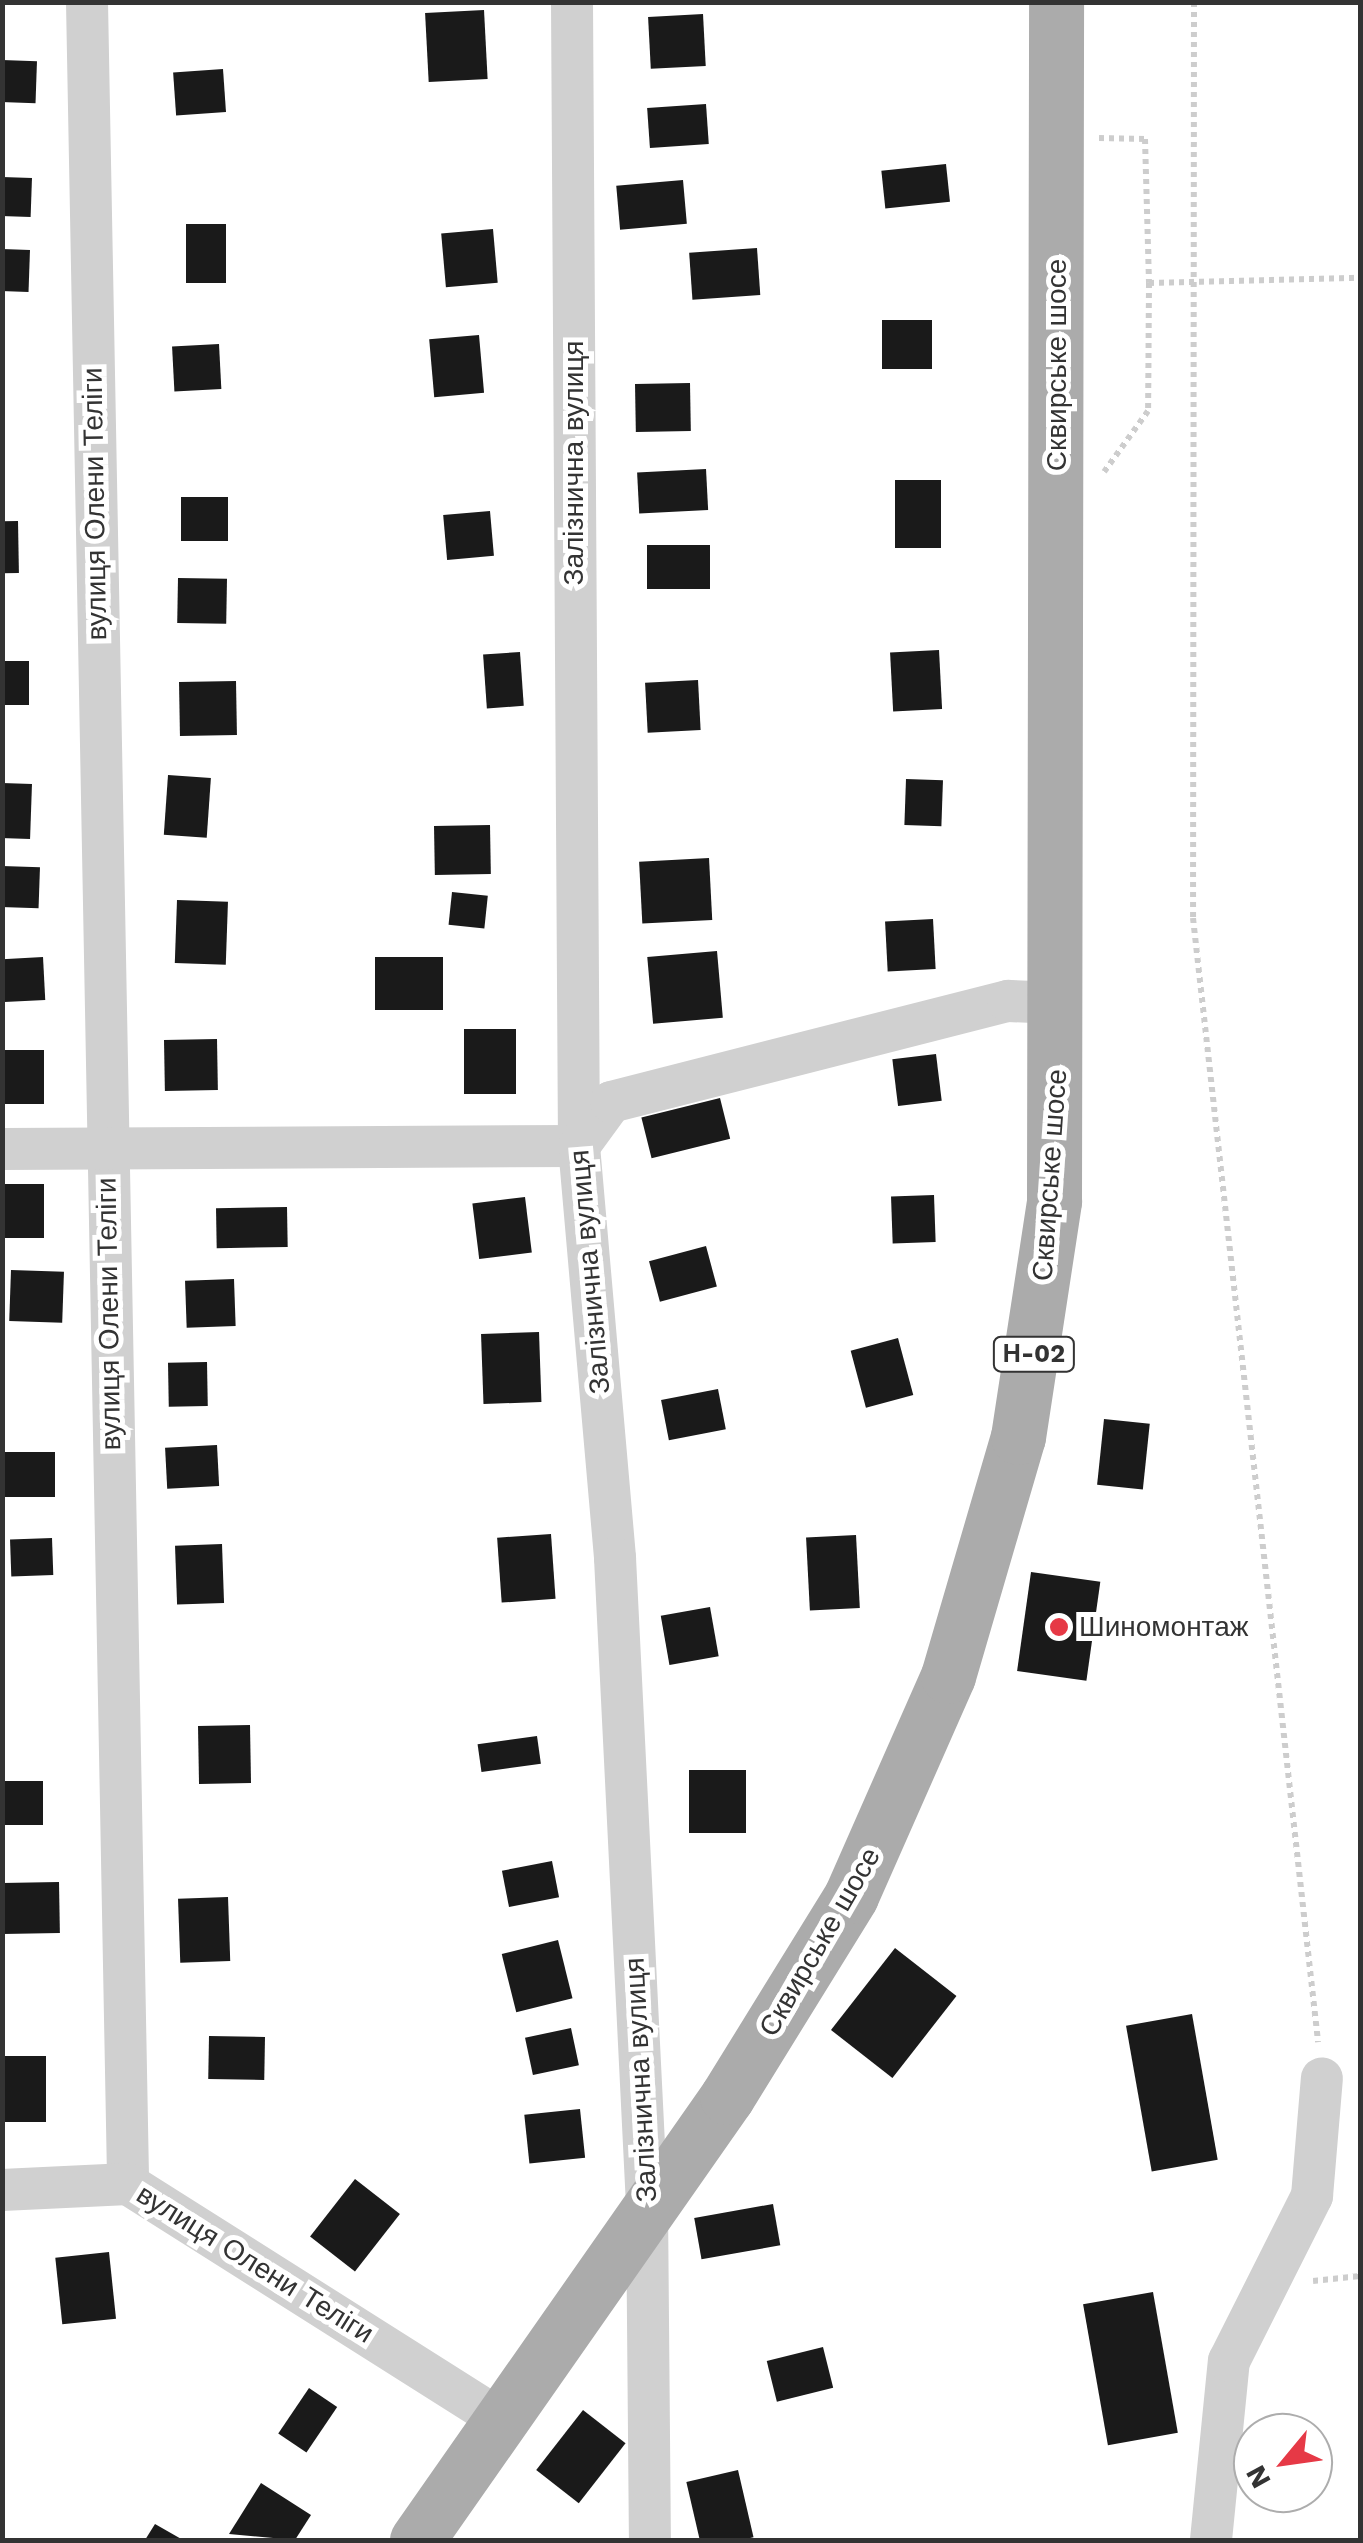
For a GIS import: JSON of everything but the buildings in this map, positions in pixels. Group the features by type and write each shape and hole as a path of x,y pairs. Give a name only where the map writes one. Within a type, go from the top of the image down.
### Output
{"main road":[{"name":"Сквирське шосе","path":"416,2540 502,2420 832,1930 948,1676 1014,1455 1037,1336 1054,1201 1059,1004 1056,2"}],"street":[{"name":"вулиця Олени Теліги","path":"87,2 105,1151 128,2184 502,2420"},
{"name":"Залізнична вулиця","path":"572,2 578,1146 615,1558 647,2206 650,2540"},
{"path":"2,1150 578,1146 611,1102 1008,1002 1059,1004"},
{"path":"1212,2540 1229,2361 1312,2196 1322,2078"},
{"path":"2,2190 128,2184"}],"path":[{"path":"1194,2 1193,918 1322,2078"},
{"path":"1098,138 1144,140 1148,283 1148,412 1103,473"},
{"path":"1148,283 1360,278"}],"place":[{"name":"Шиномонтаж","path":"1059,1627"}]}
